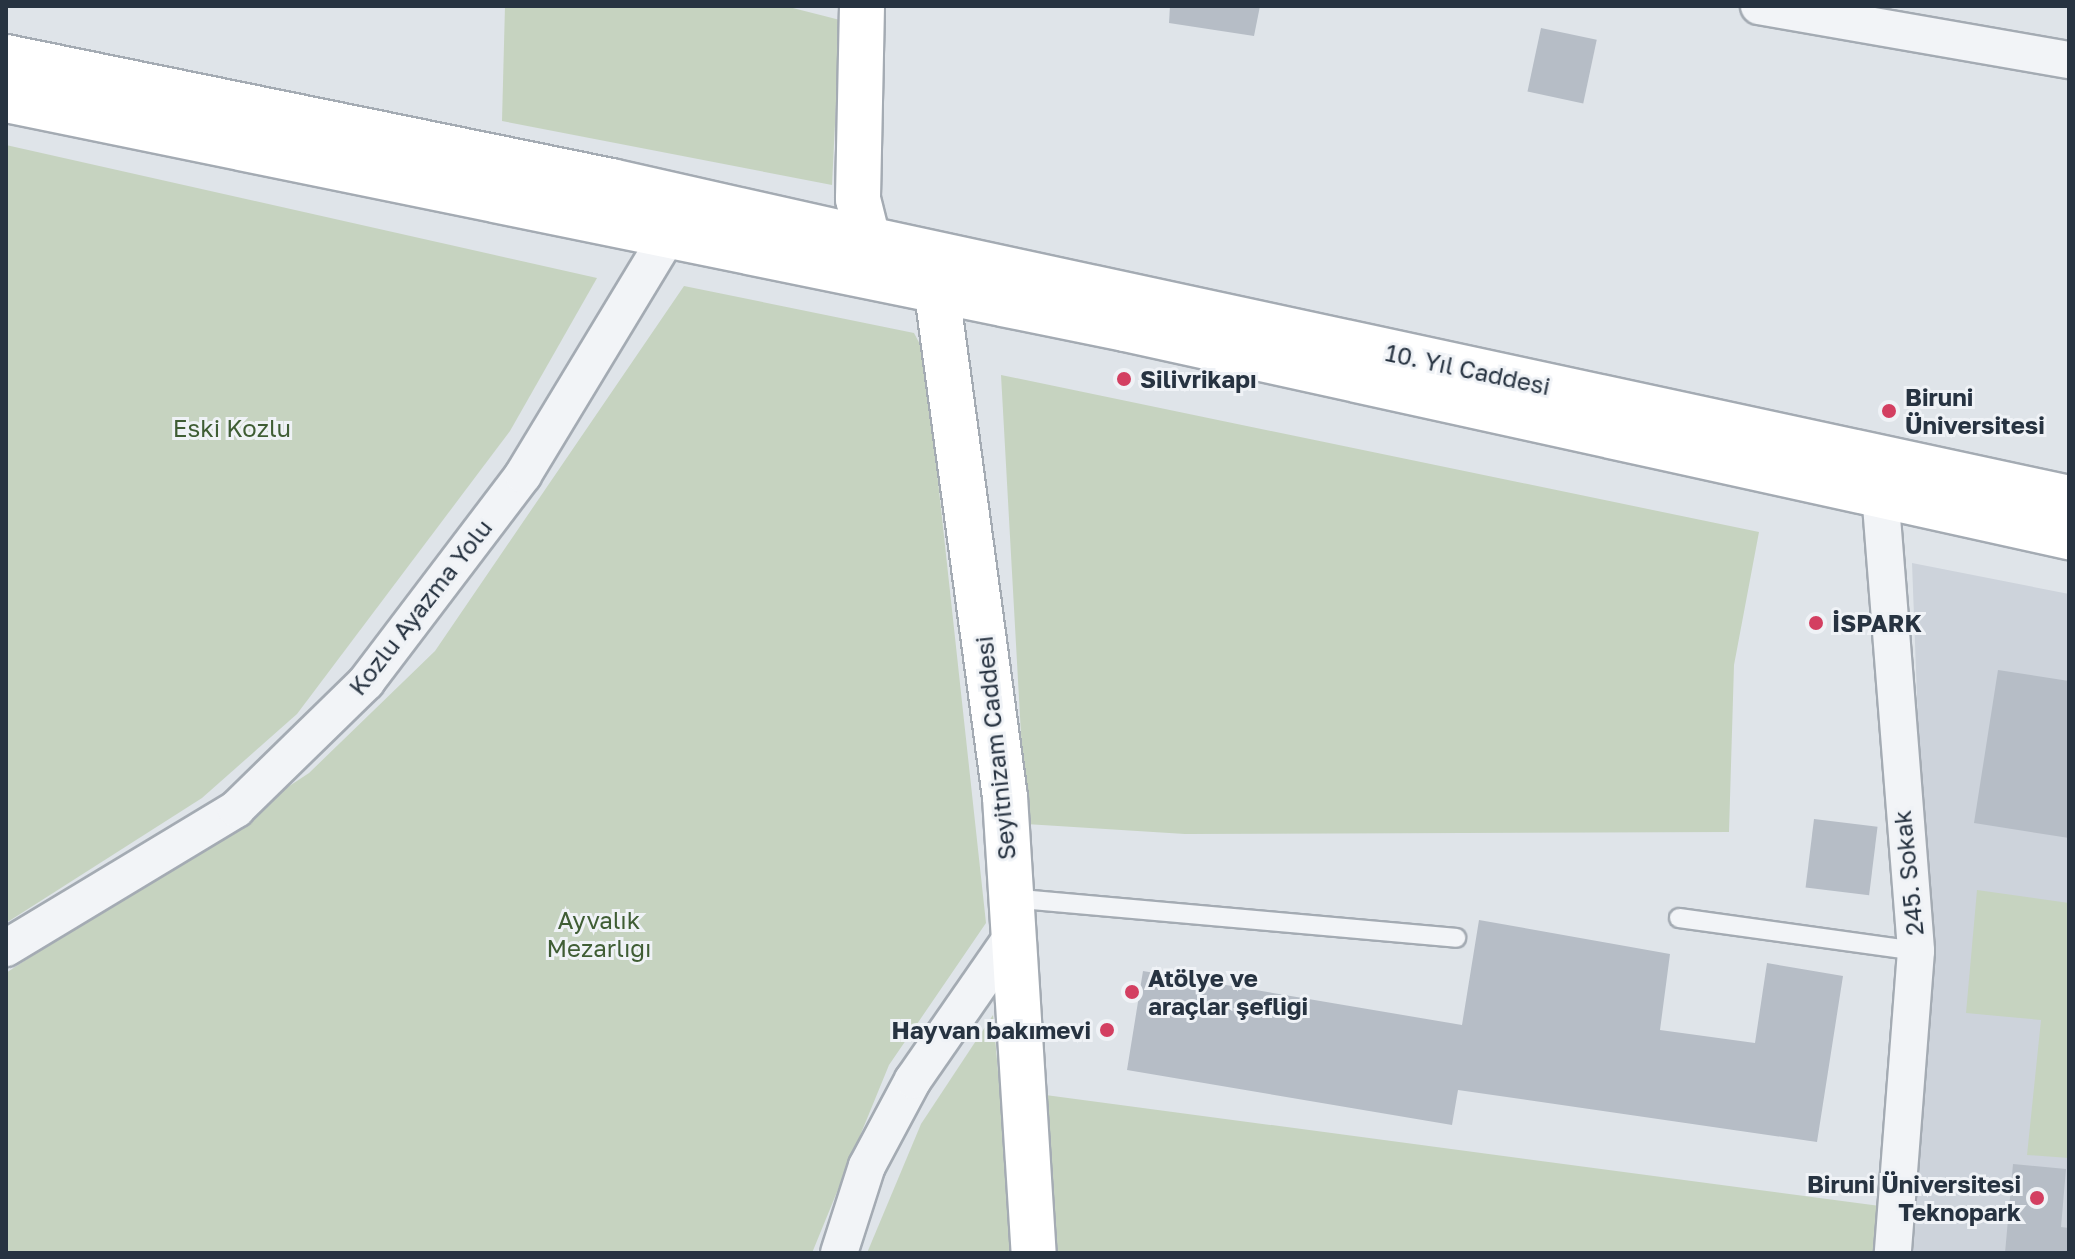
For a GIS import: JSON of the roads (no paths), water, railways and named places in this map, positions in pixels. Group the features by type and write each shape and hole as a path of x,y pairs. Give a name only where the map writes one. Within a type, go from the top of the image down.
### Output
{"main road":[{"path":"862,6 858,199 868,239 889,282"},
{"name":"10. Yıl Caddesi","path":"6,57 2069,498"},
{"name":"10. Yıl Caddesi","path":"6,100 889,282 1880,492 2069,537"},
{"path":"868,239 906,259 937,293"},
{"name":"Seyitnizam Caddesi","path":"937,293 1005,797 1034,1253"}],"street":[{"path":"1759,6 2069,60"},
{"name":"Kozlu Ayazma Yolu","path":"6,948 236,809 366,682 523,475 668,236"},
{"name":"245. Sokak","path":"1880,492 1916,951 1893,1253"},
{"path":"839,1253 867,1166 913,1080 1011,918"}],"lane":[{"path":"1011,918 1456,938"},
{"path":"1679,918 1916,951"}],"place":[{"name":"Silivrikapı","path":"1124,379"},
{"name":"Biruni Üniversitesi","path":"1889,411"},
{"name":"İSPARK","path":"1816,623"},
{"name":"Atölye ve araçlar şefliği","path":"1132,992"},
{"name":"Hayvan bakımevi","path":"1107,1030"},
{"name":"Biruni Üniversitesi Teknopark","path":"2037,1198"}],"park label":[{"name":"Eski Kozlu","path":"232,428"},
{"name":"Ayvalık Mezarlığı","path":"599,934"}]}
